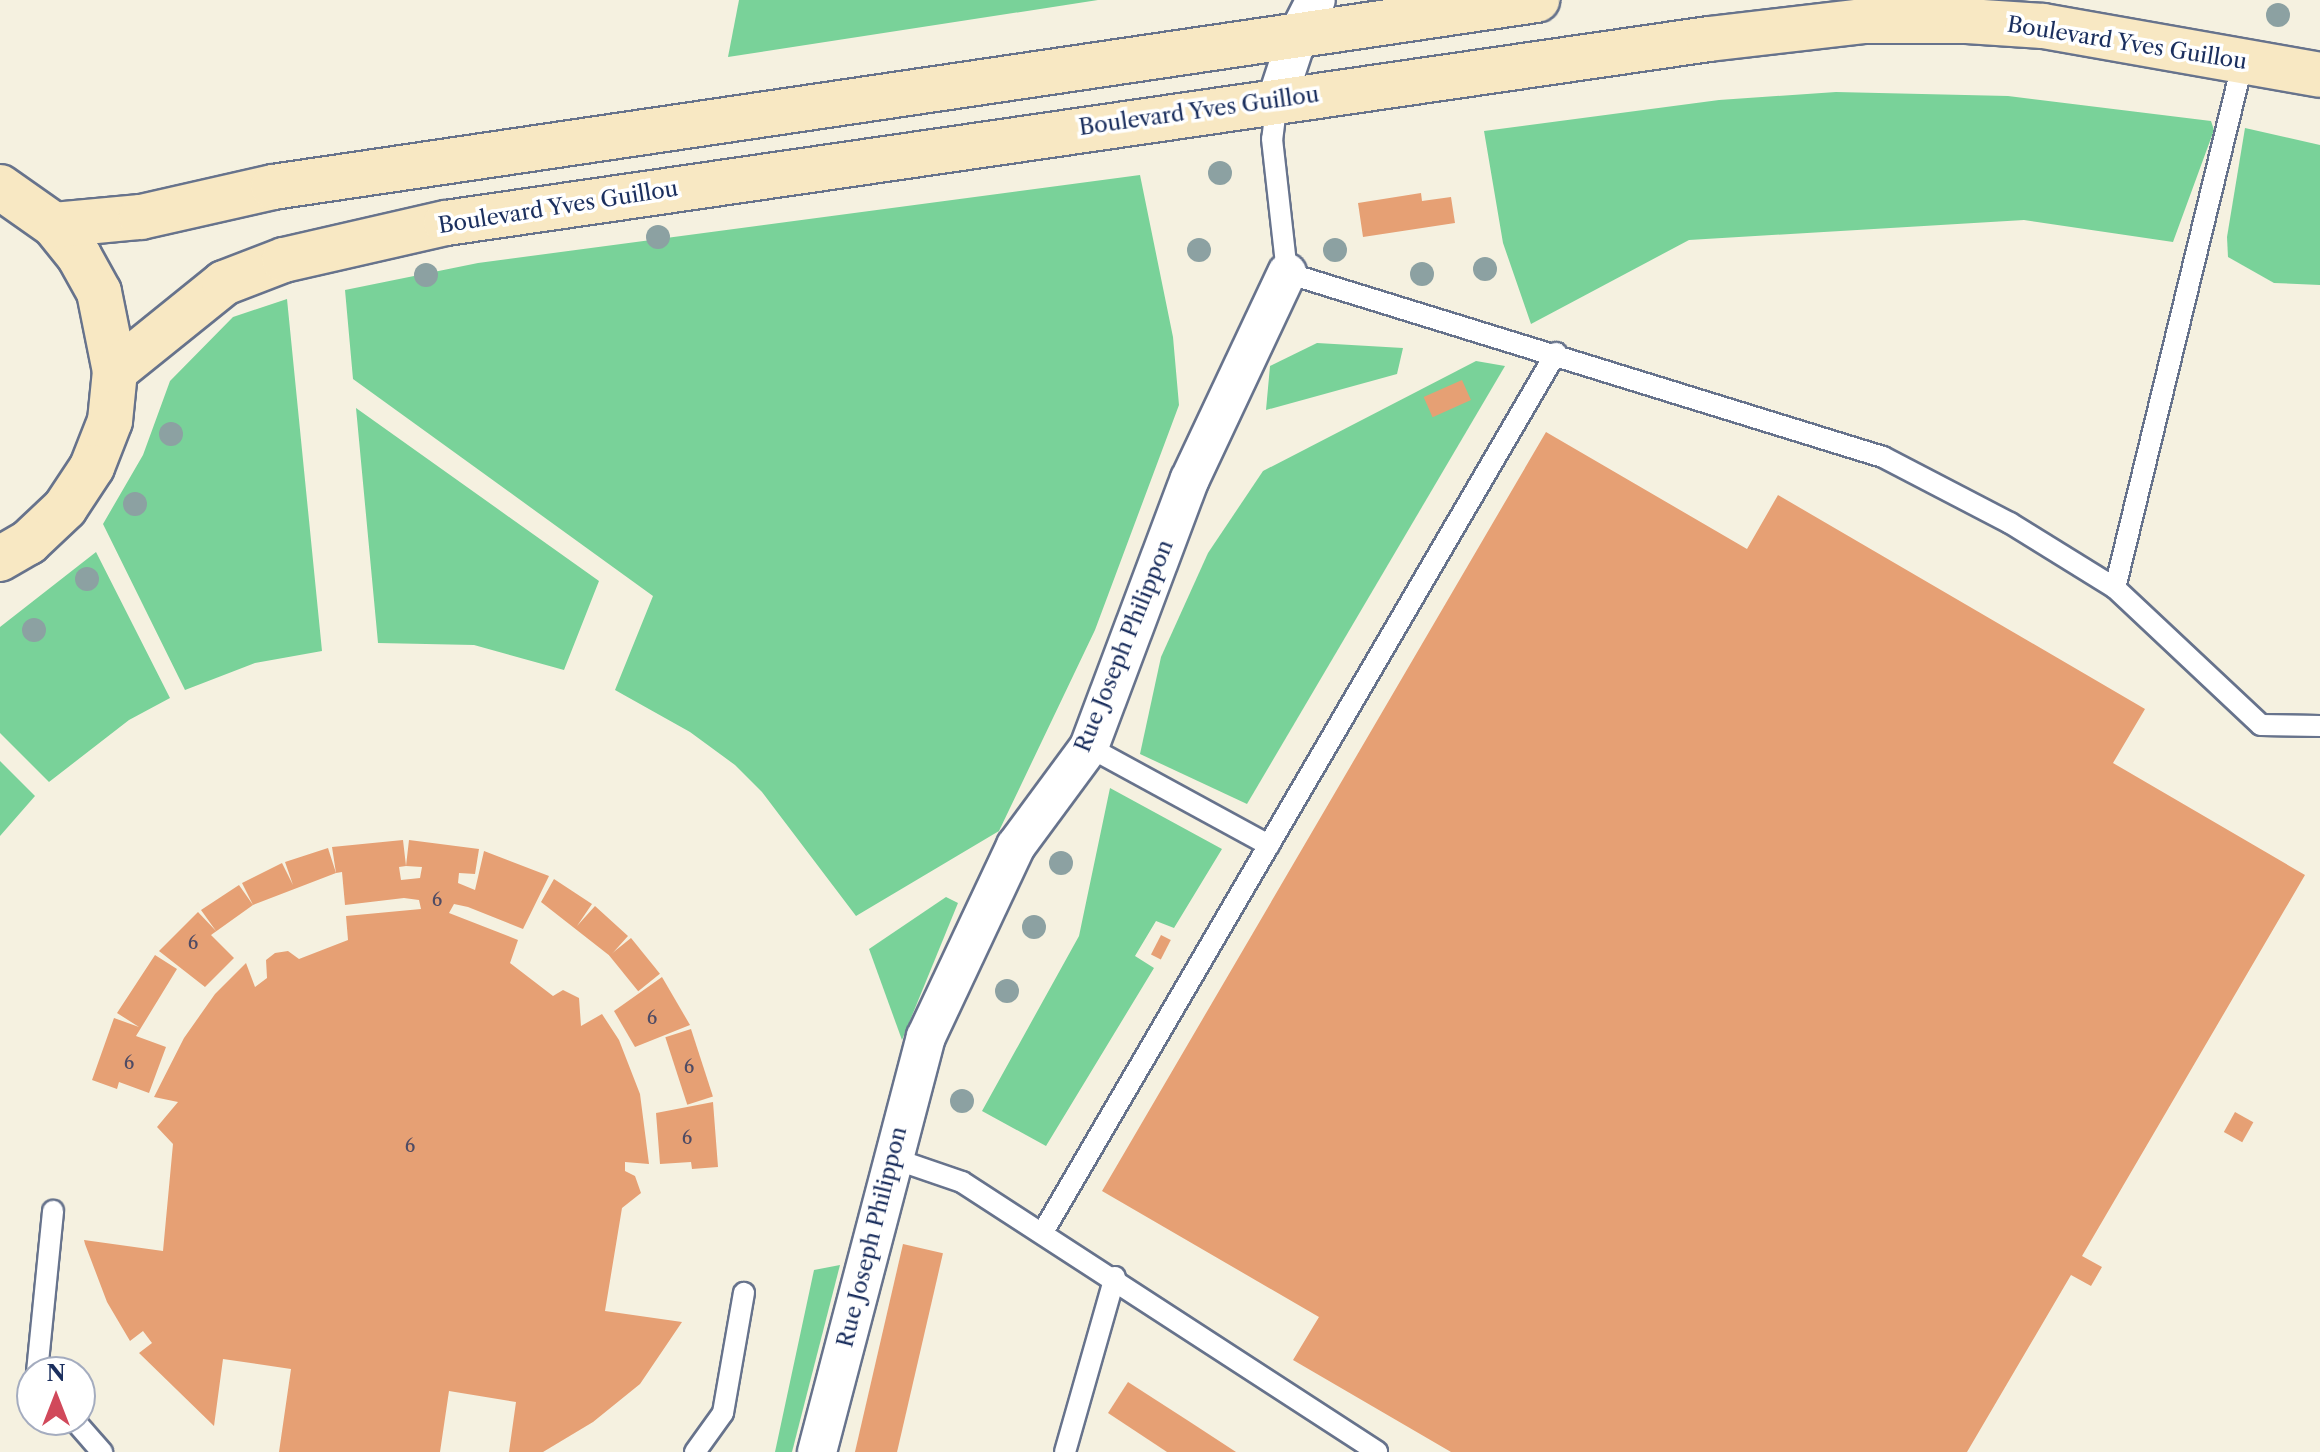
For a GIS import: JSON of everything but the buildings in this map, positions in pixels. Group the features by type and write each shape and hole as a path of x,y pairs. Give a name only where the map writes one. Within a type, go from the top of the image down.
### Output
{"main road":[{"path":"54,225 141,217 273,187 1307,17 1537,0"},
{"name":"Boulevard Yves Guillou","path":"115,371 224,283 284,260 446,223 1277,99 1865,21 2043,26 2320,75"},
{"path":"2248,62 2320,85"},
{"path":"0,187 54,225 99,292 115,371 110,421 92,467 65,508 29,542 0,559"}],"street":[{"path":"1277,99 1307,17"},
{"name":"Rue Joseph Philippon","path":"817,1452 926,1037 1016,846 1089,747 1190,479 1287,273"}],"lane":[{"path":"2115,588 2229,124 2248,62"},
{"path":"1277,99 1272,139 1287,273 1556,353 1883,457 2010,523 2115,588 2261,725 2320,726"},
{"path":"1043,1232 1556,353"},
{"path":"1089,747 1269,845"},
{"path":"892,1158 962,1182 1115,1277 1377,1452"},
{"path":"39,1356 53,1211"},
{"path":"1065,1452 1115,1277"},
{"path":"695,1452 723,1413 744,1293"},
{"path":"88,1436 102,1452"}],"green space":[{"path":"739,0 1098,0 728,57"},
{"path":"1836,92 2008,96 2211,121 2214,130 2173,242 2024,220 1689,240 1531,324 1503,243 1484,131 1719,100"},
{"path":"2245,128 2320,145 2320,285 2274,283 2228,257 2227,237"},
{"path":"1140,175 1173,337 1179,405 1095,630 999,831 856,916 762,792 735,765 690,732 615,690 653,596 353,379 345,290 478,263"},
{"path":"287,299 322,651 255,663 185,690 103,524 143,455 170,381 233,317"},
{"path":"1317,343 1403,348 1397,374 1266,410 1270,366"},
{"path":"1476,361 1505,366 1247,804 1140,754 1161,657 1208,553 1263,471"},
{"path":"356,408 599,581 564,670 474,645 378,643"},
{"path":"96,552 170,698 129,720 49,782 0,733 0,627"},
{"path":"0,761 35,796 0,836"},
{"path":"1110,788 1222,849 1174,928 1156,921 1135,956 1154,968 1046,1146 982,1111 1079,936"},
{"path":"946,897 958,903 902,1040 869,949"},
{"path":"840,1265 792,1452 775,1452 814,1270"}]}
